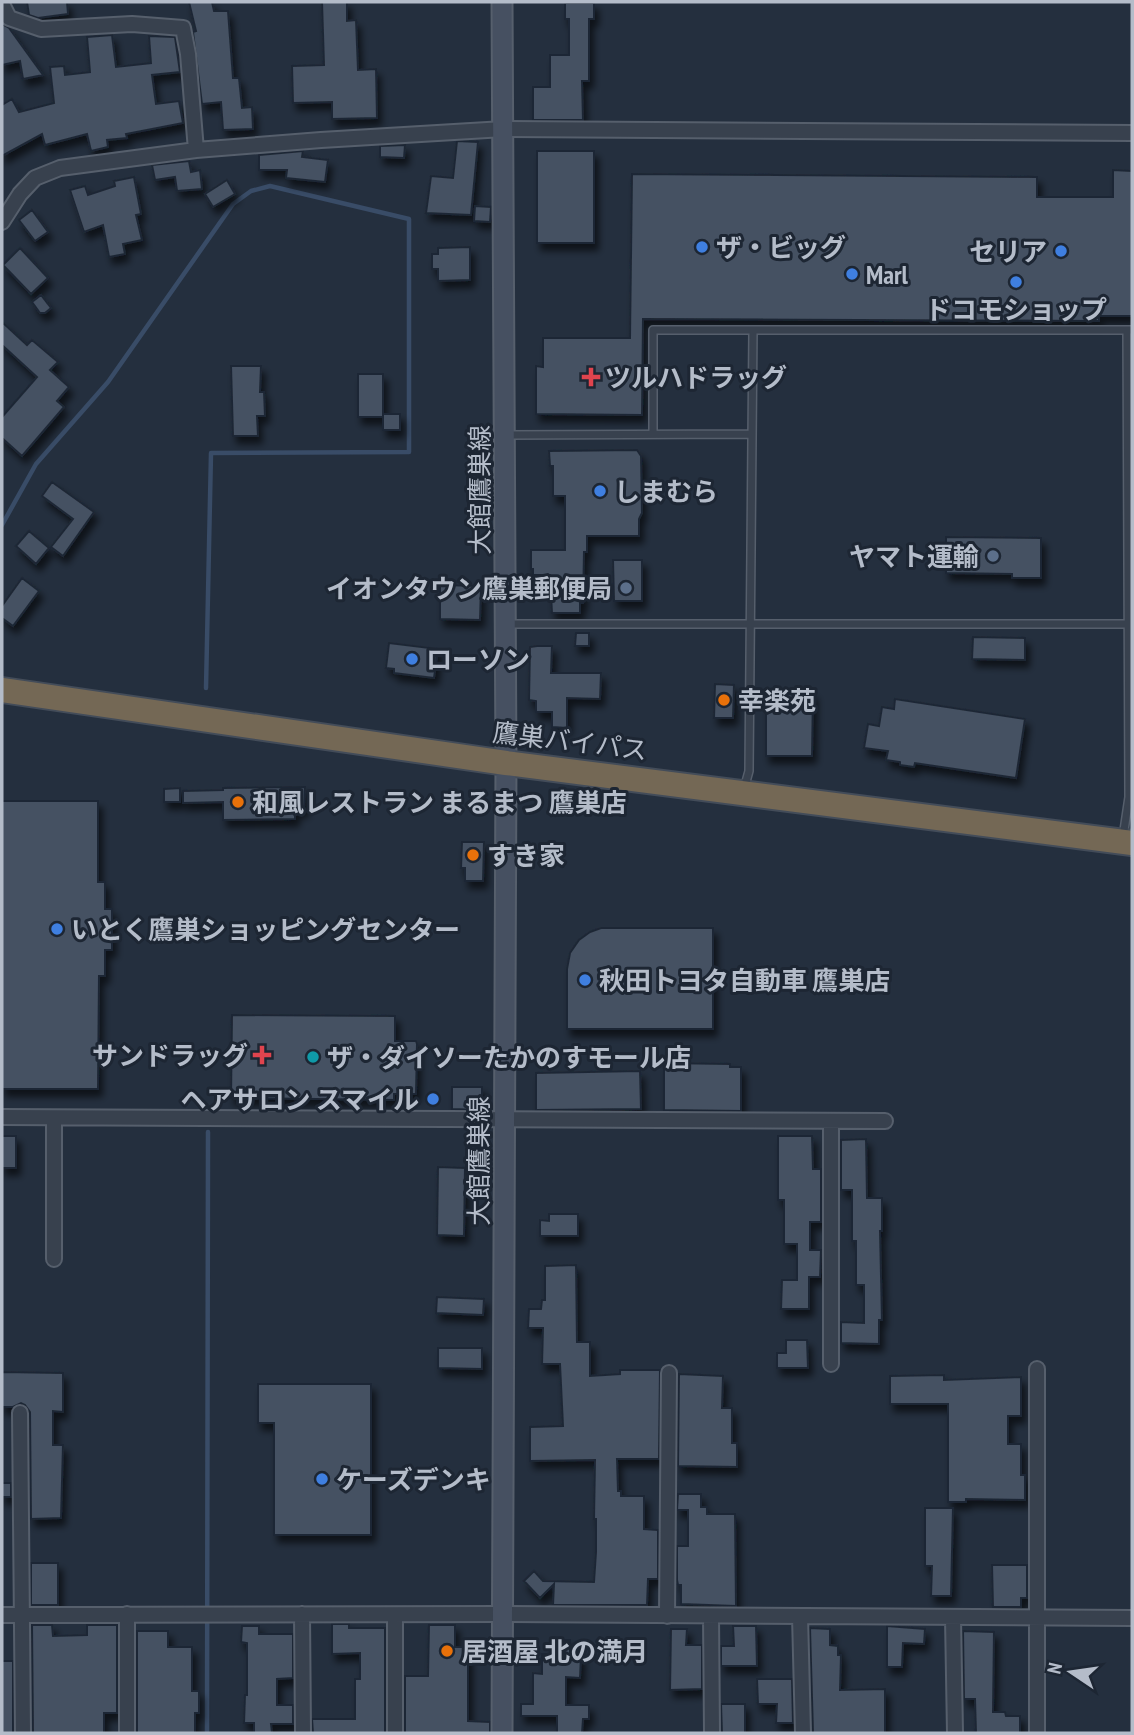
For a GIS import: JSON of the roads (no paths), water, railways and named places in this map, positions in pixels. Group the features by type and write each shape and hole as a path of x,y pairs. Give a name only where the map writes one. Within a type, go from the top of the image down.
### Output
{"highway":[{"name":"鷹巣バイパス","path":"2,690 506,763 1127,842"}],"main road":[{"name":"大館鷹巣線","path":"502,2 506,763 502,1733"}],"street":[{"path":"2,4 9,18 41,29 132,24 183,28 188,54 196,150"},
{"path":"2,222 20,194 35,178 60,168 196,150 411,133 504,129 1132,133"},
{"path":"2,1117 885,1121"},
{"path":"54,1118 54,1259"},
{"path":"831,1121 831,1364"},
{"path":"1037,1368 1037,1733"},
{"path":"667,1616 668,1373"},
{"path":"20,1413 23,1733"},
{"path":"127,1614 127,1733"},
{"path":"302,1614 303,1733"},
{"path":"2,1615 504,1614 1132,1618"},
{"path":"395,1615 395,1733"},
{"path":"711,1616 712,1733"},
{"path":"800,1616 803,1733"},
{"path":"953,1618 954,1733"}],"lane":[{"path":"653,434 653,330 1130,330 1127,842"},
{"path":"743,793 749,771 753,330"},
{"path":"505,435 752,434"},
{"path":"505,624 1130,624"}],"waterway":[{"path":"2,525 36,464 108,382 233,204 251,191 270,186 409,219 409,452 211,453 206,688"},
{"path":"207,1733 208,1132"}],"place":[{"name":"ザ・ビッグ","path":"702,247"},
{"name":"セリア","path":"1061,251"},
{"name":"Marl","path":"852,274"},
{"name":"ドコモショップ","path":"1016,282"},
{"name":"ツルハドラッグ","path":"591,377"},
{"name":"しまむら","path":"600,491"},
{"name":"ヤマト運輸","path":"993,556"},
{"name":"イオンタウン鷹巣郵便局","path":"626,588"},
{"name":"ローソン","path":"412,659"},
{"name":"幸楽苑","path":"724,700"},
{"name":"和風レストラン まるまつ 鷹巣店","path":"238,802"},
{"name":"すき家","path":"473,855"},
{"name":"いとく鷹巣ショッピングセンター","path":"57,929"},
{"name":"秋田トヨタ自動車 鷹巣店","path":"585,980"},
{"name":"サンドラッグ","path":"262,1055"},
{"name":"ザ・ダイソーたかのすモール店","path":"313,1057"},
{"name":"ヘアサロン スマイル","path":"433,1099"},
{"name":"ケーズデンキ","path":"322,1479"},
{"name":"居酒屋 北の満月","path":"447,1651"}]}
